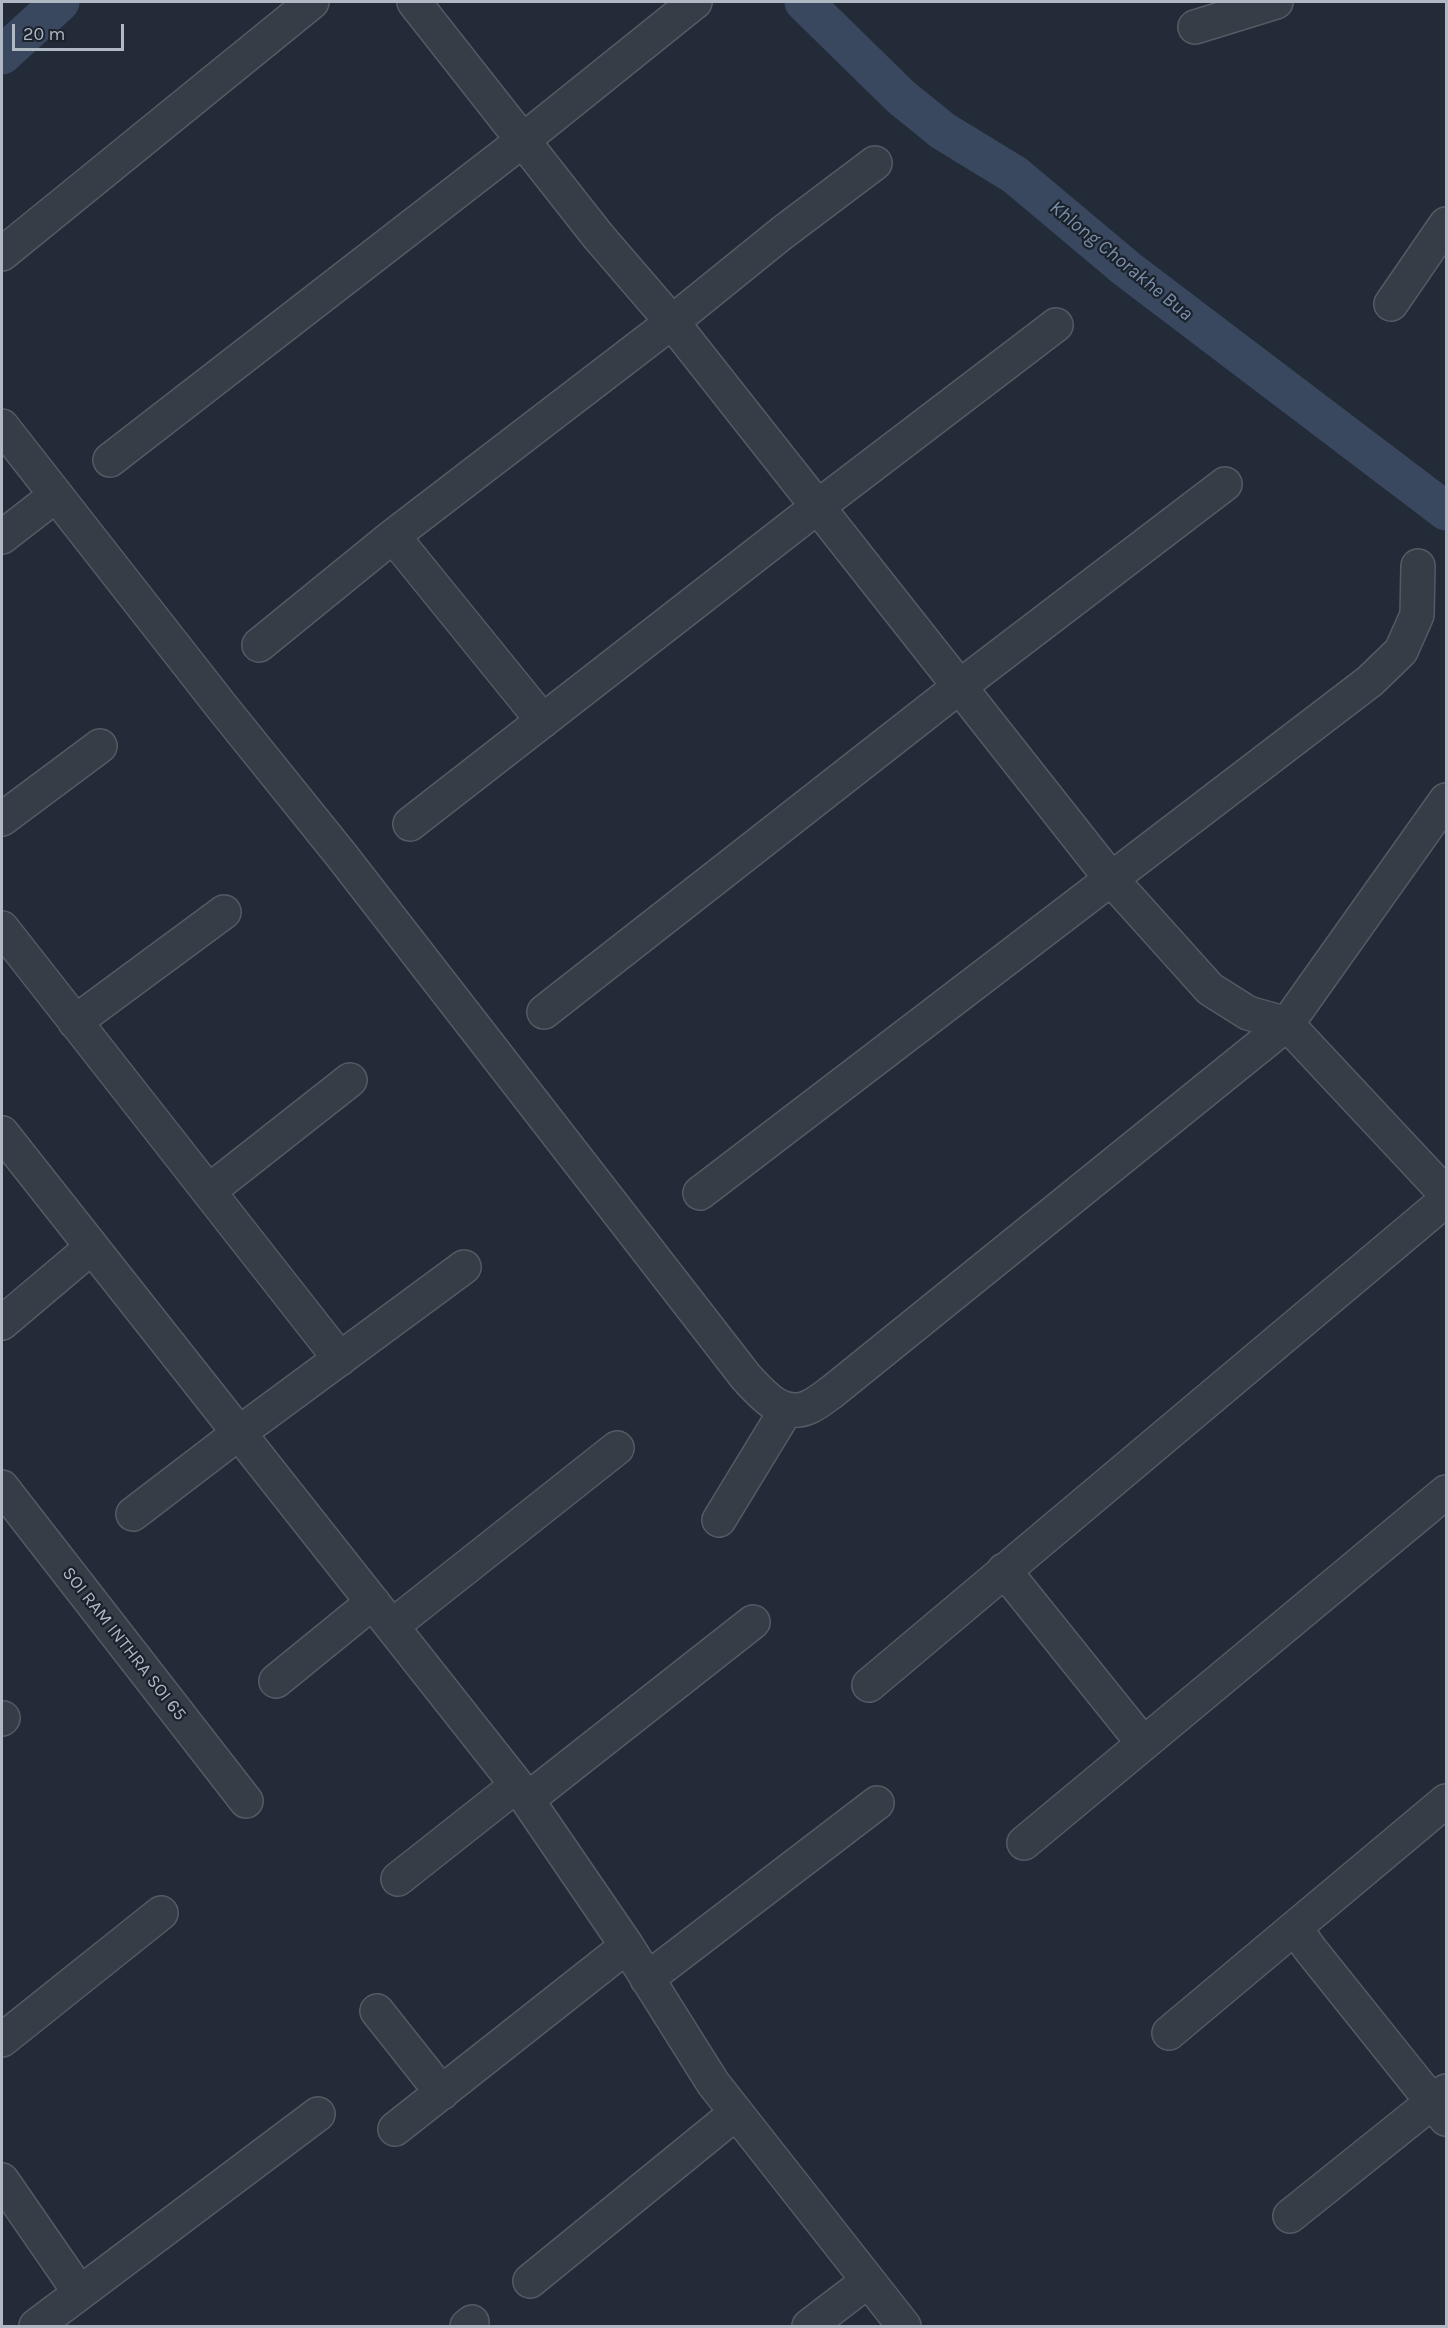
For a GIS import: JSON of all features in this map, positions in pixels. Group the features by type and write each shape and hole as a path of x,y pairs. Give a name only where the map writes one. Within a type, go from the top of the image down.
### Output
{"street":[{"path":"2,254 312,2"},
{"path":"414,2 598,236 672,322 816,508 1112,880 1210,989 1248,1013 1287,1024 1446,1194"},
{"path":"110,460 522,141 695,2"},
{"path":"1195,27 1276,2"},
{"path":"260,645 393,536 875,163"},
{"path":"1391,304 1446,224"},
{"path":"410,824 816,508 1056,325"},
{"path":"2,426 55,496 342,856 746,1377 767,1400 786,1410 808,1407 833,1391 1287,1024 1446,800"},
{"path":"544,1012 959,687 1225,484"},
{"path":"2,537 55,496"},
{"path":"393,536 543,721"},
{"path":"700,1193 1370,681 1401,651 1417,615 1418,566"},
{"path":"2,819 100,746"},
{"path":"75,1022 224,912"},
{"path":"2,928 340,1359"},
{"path":"209,1191 350,1080"},
{"path":"2,1133 522,1792 627,1946 712,2083 904,2326"},
{"path":"869,1685 1446,1200"},
{"path":"2,1323 92,1247"},
{"path":"133,1514 464,1267"},
{"path":"719,1520 786,1410"},
{"path":"276,1681 382,1614 617,1448"},
{"name":"SOI RAM INTHRA SOI 65","path":"2,1487 246,1801"},
{"path":"1024,1843 1446,1492"},
{"path":"1004,1570 1143,1743"},
{"path":"398,1879 522,1792 753,1623"},
{"path":"1169,2033 1446,1801"},
{"path":"648,1979 877,1803"},
{"path":"2,2040 160,1913"},
{"path":"1290,2216 1442,2104 1310,1949 1295,1928"},
{"path":"395,2129 627,1946"},
{"path":"377,2011 442,2093"},
{"path":"530,2281 736,2113"},
{"path":"36,2326 318,2114"},
{"path":"2,2180 80,2293"},
{"path":"809,2326 868,2281"}],"waterway":[{"name":"Khlong Chorakhe Bua","path":"2,55 60,2"},
{"name":"Khlong Chorakhe Bua","path":"804,2 901,97 943,131 1015,175 1127,269 1446,511"}]}
